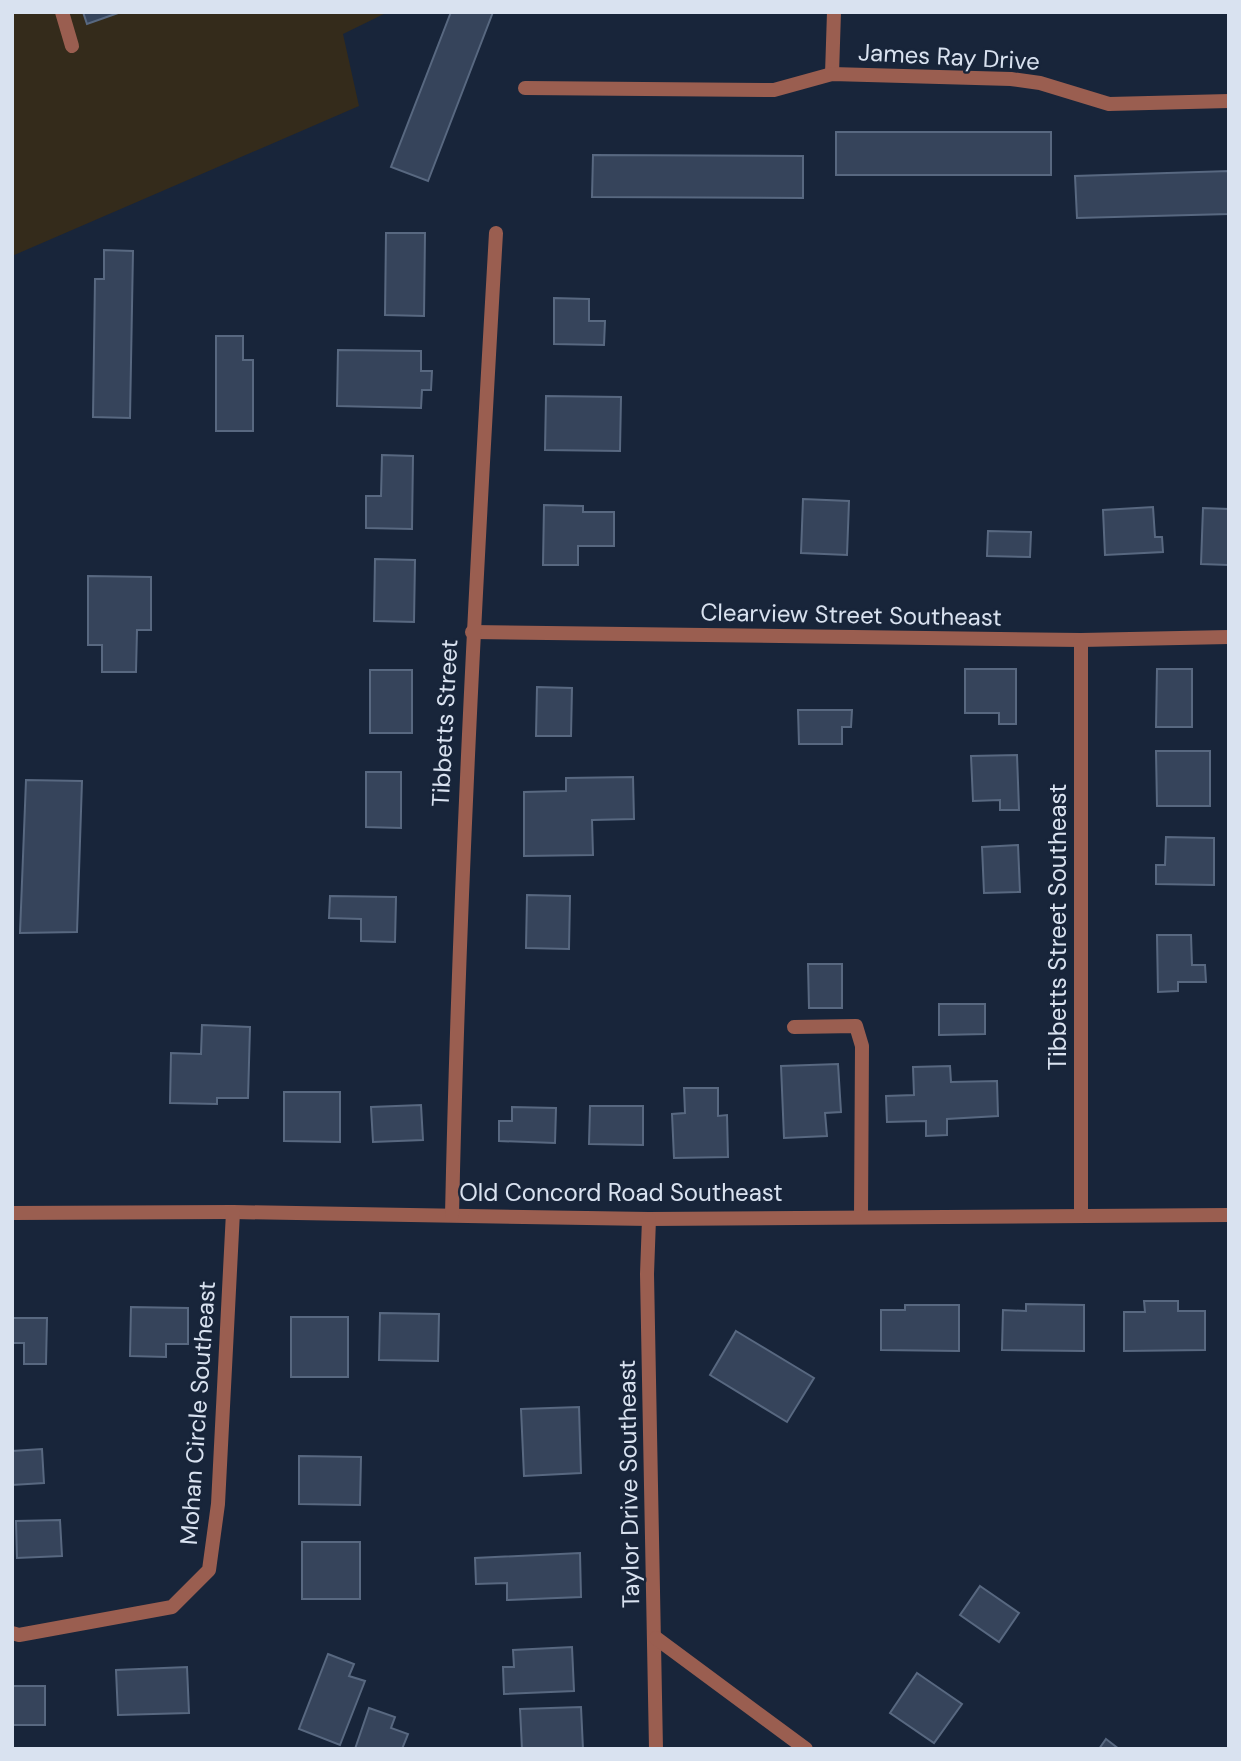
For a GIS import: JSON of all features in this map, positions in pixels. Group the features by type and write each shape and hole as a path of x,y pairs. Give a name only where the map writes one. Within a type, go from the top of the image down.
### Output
{"street":[{"path":"62,12 72,46"},
{"name":"James Ray Drive","path":"832,74 834,12"},
{"name":"James Ray Drive","path":"525,88 774,90 832,74 1011,79 1040,83 1109,104 1229,101"},
{"name":"Tibbetts Street","path":"452,1215 457,960 472,632 496,233"},
{"name":"Clearview Street Southeast","path":"472,632 1081,640 1229,637"},
{"name":"Tibbetts Street Southeast","path":"1081,640 1081,1214"},
{"path":"794,1027 856,1026 862,1046 861,1216"},
{"name":"Old Concord Road Southeast","path":"12,1213 233,1212 649,1219 1229,1215"},
{"name":"Mohan Circle Southeast","path":"12,1633 19,1635 93,1623 172,1607 209,1570 218,1504 233,1212"},
{"name":"Taylor Drive Southeast","path":"649,1219 647,1273 656,1749"},
{"path":"656,1638 806,1749"}],"shaded area":[{"path":"12,12 388,12 343,34 359,106 12,256"}],"building":[{"path":"83,12 121,12 87,24"},
{"path":"451,12 493,12 428,181 391,167"},
{"path":"836,132 1051,132 1051,175 836,175"},
{"path":"593,155 803,156 803,198 592,197"},
{"path":"1229,171 1229,214 1077,218 1075,176"},
{"path":"386,233 425,233 424,316 385,315"},
{"path":"104,250 133,251 130,418 93,417 95,279 104,279"},
{"path":"554,298 589,299 589,321 605,321 604,345 554,344"},
{"path":"216,336 243,336 243,360 253,360 253,431 216,431"},
{"path":"338,350 421,351 421,371 432,371 431,390 422,390 421,408 337,406"},
{"path":"546,396 621,397 620,451 545,450"},
{"path":"382,455 413,456 412,529 366,528 366,496 381,496"},
{"path":"803,499 849,501 847,555 801,553"},
{"path":"544,505 583,506 583,512 614,512 614,546 578,546 578,565 543,565"},
{"path":"1153,507 1155,537 1162,537 1163,552 1105,555 1103,510"},
{"path":"1203,508 1229,509 1228,565 1201,564"},
{"path":"988,531 1031,532 1030,557 987,556"},
{"path":"375,559 415,560 414,622 374,621"},
{"path":"88,576 151,577 151,630 137,630 136,672 102,672 102,645 88,645"},
{"path":"965,669 1016,669 1016,724 999,724 999,713 965,713"},
{"path":"1157,669 1192,669 1192,727 1156,727"},
{"path":"370,670 412,670 412,733 370,733"},
{"path":"537,687 572,688 571,736 536,736"},
{"path":"798,710 852,710 851,727 842,727 842,744 799,744"},
{"path":"1156,751 1210,751 1210,806 1157,806"},
{"path":"1017,755 1019,810 1000,810 1000,800 973,801 971,756"},
{"path":"366,772 401,772 401,828 366,827"},
{"path":"633,777 634,819 592,820 593,855 524,856 524,792 566,791 566,778"},
{"path":"26,780 82,781 77,932 20,933"},
{"path":"1166,837 1214,838 1214,885 1156,884 1156,865 1165,865"},
{"path":"1018,845 1020,892 984,893 982,847"},
{"path":"527,895 570,896 569,949 526,948"},
{"path":"330,896 396,897 395,942 361,941 361,919 329,918"},
{"path":"1157,935 1191,935 1192,965 1205,965 1206,982 1178,982 1178,991 1158,992"},
{"path":"808,964 842,964 842,1008 809,1008"},
{"path":"939,1004 985,1004 985,1034 939,1035"},
{"path":"202,1025 250,1027 248,1098 217,1098 217,1104 170,1103 171,1053 201,1054"},
{"path":"838,1064 841,1112 825,1113 827,1136 784,1138 781,1066"},
{"path":"950,1066 951,1082 997,1081 998,1116 947,1119 947,1135 926,1136 926,1121 887,1122 886,1096 914,1095 913,1067"},
{"path":"684,1088 718,1088 718,1116 727,1115 728,1157 674,1158 672,1114 685,1113"},
{"path":"284,1092 340,1092 340,1142 284,1141"},
{"path":"421,1105 423,1140 373,1142 371,1107"},
{"path":"590,1106 643,1106 643,1145 589,1144"},
{"path":"512,1107 556,1108 555,1143 499,1141 499,1121 512,1121"},
{"path":"1144,1301 1178,1301 1178,1311 1205,1311 1205,1350 1124,1351 1124,1312 1145,1312"},
{"path":"1026,1304 1084,1305 1084,1351 1002,1350 1003,1310 1026,1311"},
{"path":"905,1305 959,1305 959,1351 881,1350 881,1310 905,1310"},
{"path":"131,1307 188,1308 188,1344 166,1344 166,1357 130,1356"},
{"path":"380,1313 439,1314 438,1361 379,1360"},
{"path":"291,1317 348,1317 348,1377 291,1377"},
{"path":"12,1318 47,1318 46,1364 24,1364 24,1343 12,1343"},
{"path":"736,1331 814,1378 787,1422 710,1375"},
{"path":"579,1407 581,1473 524,1476 521,1409"},
{"path":"42,1449 44,1483 12,1485 12,1451"},
{"path":"299,1456 361,1457 360,1505 299,1504"},
{"path":"60,1520 62,1556 17,1558 16,1521"},
{"path":"302,1542 360,1542 360,1599 302,1599"},
{"path":"580,1553 581,1597 507,1600 507,1583 476,1584 475,1558"},
{"path":"980,1586 1019,1613 999,1642 960,1615"},
{"path":"572,1647 574,1691 504,1694 503,1667 514,1667 513,1650"},
{"path":"328,1654 354,1664 349,1676 365,1681 340,1745 299,1729"},
{"path":"187,1667 189,1713 118,1715 116,1670"},
{"path":"917,1673 962,1704 934,1743 890,1713"},
{"path":"12,1686 45,1686 45,1725 12,1725"},
{"path":"581,1707 583,1749 522,1749 520,1709"},
{"path":"369,1708 395,1717 391,1728 408,1734 402,1749 355,1749"},
{"path":"1106,1739 1119,1749 1099,1749"}]}
